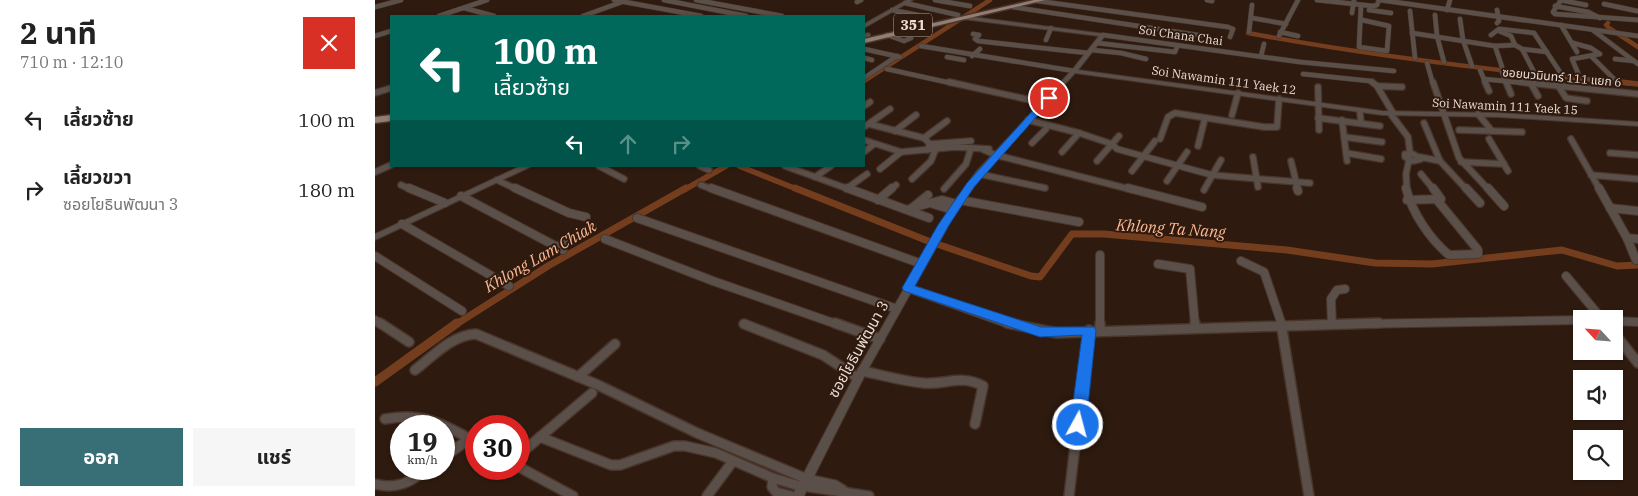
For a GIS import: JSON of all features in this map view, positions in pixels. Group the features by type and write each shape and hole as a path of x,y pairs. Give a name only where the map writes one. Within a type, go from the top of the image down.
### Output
{"main road":[{"name":"351","path":"865,37 887,35 948,22 962,17 971,6 1025,0"},
{"name":"351","path":"865,37 1040,0"},
{"path":"375,114 390,111"},
{"path":"375,120 390,118"}],"street":[{"path":"375,7 401,0"},
{"path":"442,15 487,0"},
{"path":"614,0 695,15"},
{"path":"664,0 741,15"},
{"path":"699,0 777,15"},
{"path":"935,0 971,6"},
{"path":"961,0 971,6"},
{"path":"1040,0 1203,30"},
{"path":"1207,0 1212,1"},
{"path":"1298,0 1280,34 1298,36"},
{"path":"1318,0 1354,2 1362,7 1391,13"},
{"path":"1362,7 1376,6 1379,0 1406,2 1447,10 1638,36"},
{"path":"1447,10 1450,0"},
{"path":"1586,5 1561,0 1555,6 1553,12 1555,14 1593,19 1638,20"},
{"path":"865,25 906,1 962,17"},
{"path":"586,15 622,2"},
{"path":"1352,13 1354,2"},
{"path":"1601,10 1605,2 1637,11"},
{"path":"1249,32 1252,5"},
{"path":"1013,7 1203,30 1231,27 1230,37"},
{"path":"1362,7 1359,47 1387,51 1389,26 1362,20"},
{"path":"464,8 490,15"},
{"path":"892,10 923,16"},
{"path":"1497,10 1500,17 1499,30"},
{"path":"1410,11 1415,58"},
{"path":"1377,23 1382,12"},
{"path":"1518,13 1519,20"},
{"path":"1435,15 1437,36 1444,62"},
{"path":"1492,16 1500,23"},
{"path":"1539,16 1543,29"},
{"name":"Soi Chana Chai","path":"962,17 1261,56 1394,71"},
{"path":"1252,18 1286,24"},
{"path":"1460,19 1463,40 1472,66"},
{"path":"1561,25 1577,52"},
{"path":"1046,40 1051,28"},
{"path":"1499,30 1511,36 1515,45"},
{"path":"1491,35 1492,32 1499,30 1535,33 1562,75"},
{"path":"1593,30 1636,63"},
{"path":"375,36 390,32"},
{"path":"1412,33 1495,46 1515,45 1522,49 1547,52"},
{"path":"973,34 979,35 975,39 979,40 1090,52 1121,53 1146,59"},
{"path":"887,35 904,41 911,38"},
{"name":"ซอยโยธินพัฒนา 3","path":"803,487 860,374 933,243 957,205 979,174 1074,71 1103,35"},
{"path":"1097,43 1149,46 1175,52 1177,47"},
{"path":"1573,43 1591,48 1600,54 1572,59 1578,73"},
{"path":"1261,56 1264,44"},
{"path":"921,46 1074,71"},
{"path":"1495,46 1511,94"},
{"path":"959,64 980,48"},
{"path":"865,49 899,57 865,77"},
{"path":"1522,49 1534,72"},
{"path":"865,53 870,50"},
{"path":"1591,56 1614,79"},
{"path":"947,57 964,60"},
{"path":"865,58 871,60"},
{"path":"1615,60 1636,63"},
{"path":"1427,63 1442,113 1461,162 1504,206"},
{"path":"887,70 1044,103"},
{"path":"1480,70 1489,91"},
{"name":"Soi Nawamin 111 Yaek 12","path":"1074,71 1372,112"},
{"path":"1303,74 1370,81 1377,86 1392,113 1403,127 1409,143 1406,170 1407,200 1446,252 1454,256 1478,254 1478,250 1437,200"},
{"path":"1526,76 1538,96"},
{"name":"ซอยนวมินทร์ 111 แยก 6","path":"1484,79 1558,88 1638,94"},
{"path":"1554,79 1566,98 1587,101"},
{"path":"1377,86 1402,87"},
{"path":"1318,87 1319,130"},
{"path":"375,93 390,88"},
{"path":"1231,115 1237,94"},
{"path":"1133,171 1157,140 1171,114 1274,128 1278,124 1279,99"},
{"path":"865,105 870,102"},
{"path":"1324,105 1325,118"},
{"path":"866,125 890,109"},
{"path":"1360,112 1361,123"},
{"name":"Soi Nawamin 111 Yaek 15","path":"1372,112 1478,114 1638,124"},
{"path":"1478,114 1492,131"},
{"path":"895,131 917,115"},
{"path":"1198,146 1205,118"},
{"path":"1318,118 1380,126"},
{"path":"1342,120 1347,161"},
{"path":"924,138 947,121"},
{"path":"1026,122 1079,133 1112,144 1117,148 1212,175 1309,183"},
{"path":"1026,122 1046,129"},
{"path":"1425,123 1440,161 1480,203"},
{"path":"866,125 924,138"},
{"path":"1032,143 1046,129 1054,127"},
{"path":"1459,130 1522,132"},
{"path":"1062,152 1079,133"},
{"path":"1097,161 1119,136"},
{"path":"1344,137 1382,142"},
{"path":"924,138 928,147"},
{"path":"1571,139 1627,238 1636,260"},
{"path":"865,140 901,152 928,147 971,145 1202,207"},
{"path":"1489,140 1507,171"},
{"path":"865,151 874,144"},
{"path":"928,147 971,145"},
{"path":"944,189 967,164 971,145"},
{"path":"912,179 933,159 937,153 937,148"},
{"path":"880,169 901,152"},
{"path":"1167,181 1187,152"},
{"path":"1346,153 1381,158"},
{"path":"1611,153 1638,155"},
{"path":"1409,156 1418,161 1420,157 1440,161"},
{"path":"1253,157 1258,187"},
{"path":"1204,190 1221,160"},
{"path":"1291,161 1298,191"},
{"path":"1461,162 1504,164"},
{"path":"375,172 390,165"},
{"path":"375,237 524,167"},
{"path":"601,167 624,179"},
{"path":"702,167 709,170"},
{"path":"789,167 846,189 910,209 929,218"},
{"path":"815,177 830,167"},
{"path":"846,189 867,174"},
{"path":"979,174 1045,188"},
{"path":"1407,200 1437,200 1441,198 1421,174"},
{"path":"1591,175 1638,178"},
{"path":"497,180 569,213 586,217"},
{"path":"401,185 445,203"},
{"path":"701,185 922,264"},
{"path":"878,200 896,185"},
{"path":"910,209 928,195"},
{"path":"461,196 560,249 592,227"},
{"path":"910,209 933,204 957,205 1079,222"},
{"path":"1609,208 1638,211"},
{"path":"637,218 897,309"},
{"path":"402,224 509,286"},
{"path":"1627,238 1638,238"},
{"path":"605,239 713,281 880,339"},
{"path":"1069,496 1094,330 1100,255"},
{"path":"375,256 462,311"},
{"path":"1241,261 1264,272 1282,325 1309,496"},
{"path":"1157,264 1190,269 1195,328"},
{"path":"1566,276 1595,310"},
{"path":"908,288 1040,332 1282,325 1573,320"},
{"path":"1332,325 1331,299 1337,290 1345,289"},
{"path":"375,320 409,342"},
{"path":"1623,321 1638,322"},
{"path":"744,324 823,355 860,374 925,383 967,379 977,382 983,386 975,424"},
{"path":"375,332 384,326"},
{"path":"415,370 461,336 470,333 578,377 697,433 803,487"},
{"path":"578,377 615,344"},
{"path":"1623,344 1638,362"},
{"path":"530,446 592,393"},
{"path":"385,419 390,418"},
{"path":"540,437 611,465 620,465 674,446 685,446 717,453 778,480 803,487 832,492 843,490 869,496"},
{"path":"707,496 733,461"},
{"path":"530,474 573,496"},
{"path":"375,484 395,489 412,480"},
{"path":"778,480 772,488 775,494 791,496"}],"waterway":[{"name":"Khlong Lam Chiak","path":"865,80 990,0"},
{"path":"1608,23 1606,25 1609,28 1638,47"},
{"path":"1248,33 1296,42 1441,63 1635,84"},
{"path":"1621,82 1638,84"},
{"name":"Khlong Lam Chiak","path":"684,190 724,167"},
{"name":"Khlong Ta Nang","path":"742,167 799,190"},
{"name":"Khlong Lam Chiak","path":"455,325 548,266 686,188"},
{"name":"Khlong Ta Nang","path":"795,188 928,241 1031,276 1040,277 1072,234 1104,234 1287,250 1375,263 1432,264 1562,250 1617,266 1638,265"},
{"name":"Khlong Lam Chiak","path":"375,382 457,323"}],"route":[{"path":"1049,98 970,185 943,225 908,288 1040,332 1057,333 1089,330 1078,425"}]}
